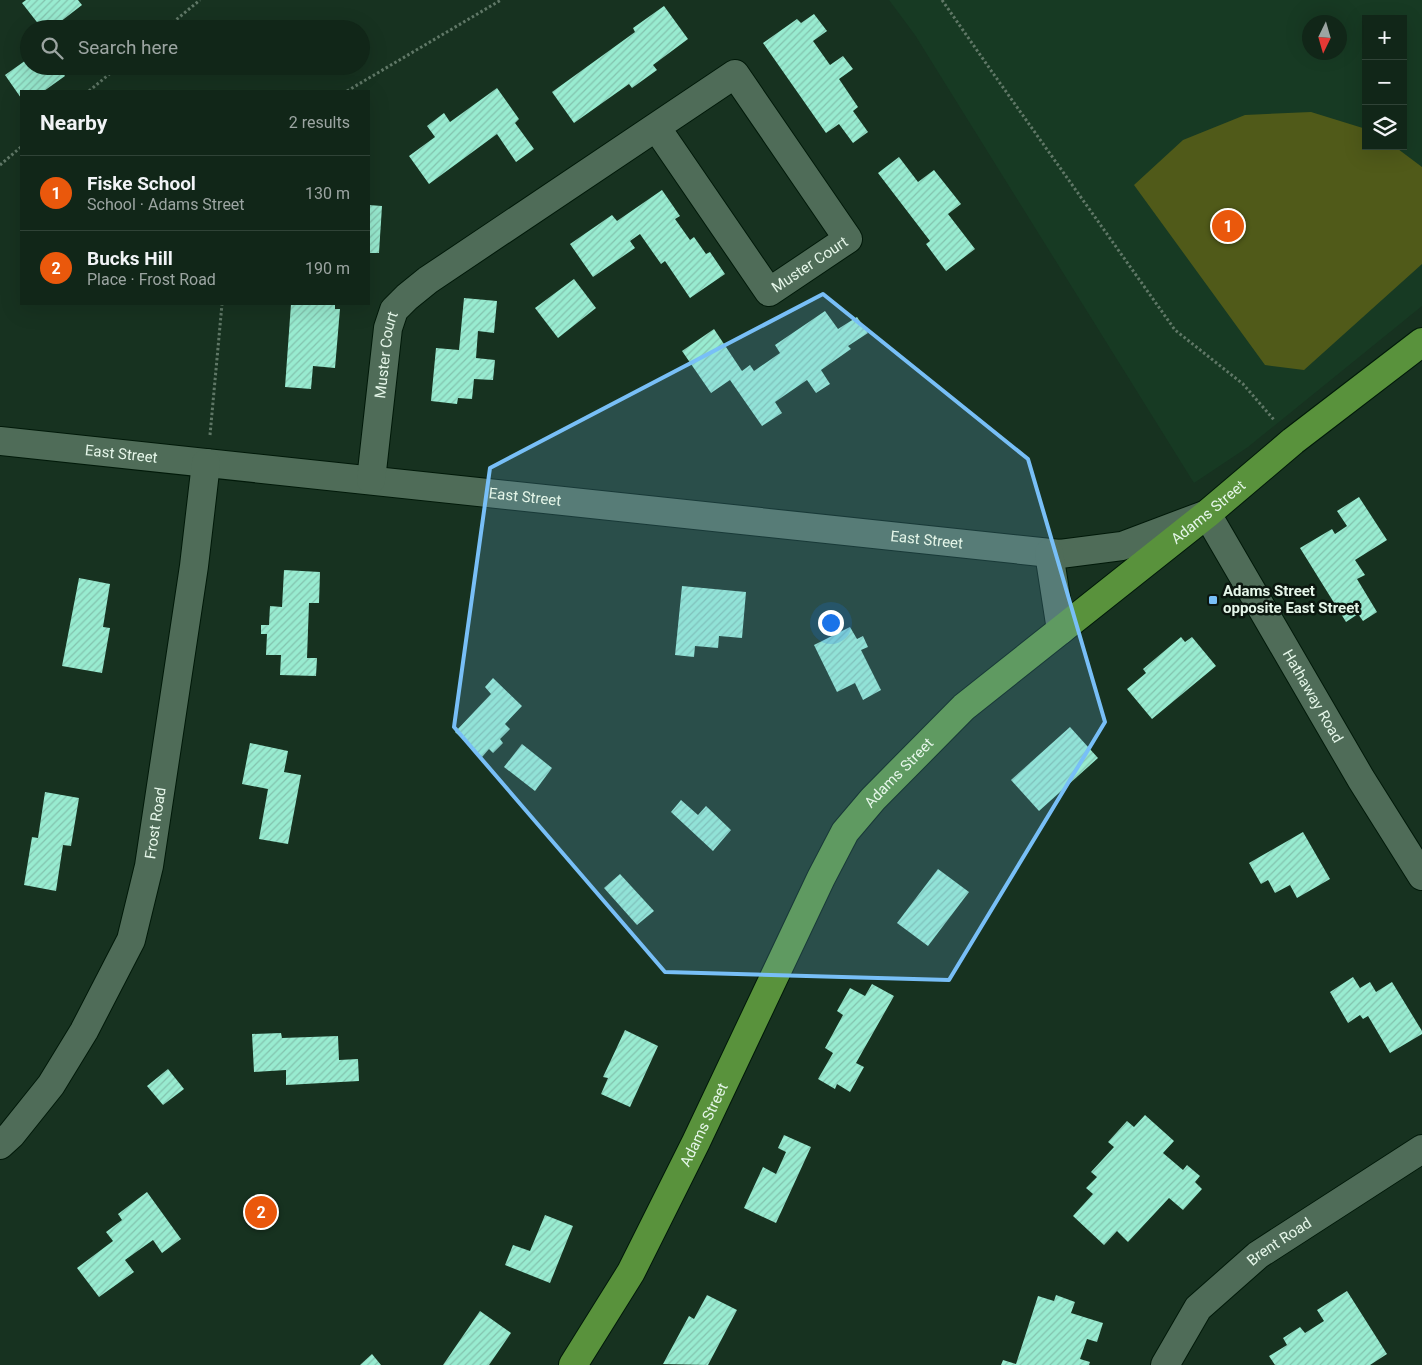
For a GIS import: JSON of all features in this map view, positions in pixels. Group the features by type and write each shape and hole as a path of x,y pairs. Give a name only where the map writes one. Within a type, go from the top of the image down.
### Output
{"main road":[{"name":"Adams Street","path":"573,1365 631,1272 700,1135 821,878 845,832 873,799 959,712 1207,514 1293,441 1422,342"}],"street":[{"name":"Muster Court","path":"371,480 388,328 394,310 428,280 656,127 735,74 848,239 769,292 656,127"},
{"name":"East Street","path":"0,441 208,451 371,480 1060,554 1122,546 1207,514"},
{"name":"Frost Road","path":"0,1145 12,1135 51,1085 84,1031 131,940 149,866 194,566 208,451"},
{"name":"Hathaway Road","path":"1207,514 1361,779 1422,876"},
{"path":"1049,553 1061,630"},
{"name":"Brent Road","path":"1165,1365 1198,1308 1258,1255 1422,1149"}],"path":[{"path":"176,20 200,0"},
{"path":"349,90 501,0"},
{"path":"942,0 1175,330 1243,384 1279,425"},
{"path":"90,90 108,75"},
{"path":"0,165 20,148"},
{"path":"208,451 222,305"}],"highlighted area":[{"path":"823,294 1028,459 1105,722 949,980 665,972 454,727 490,468"}],"shaded area":[{"path":"889,0 1422,0 1422,306 1248,447 1194,483 915,35"}],"green space":[{"path":"1311,112 1362,128 1362,150 1399,150 1422,167 1422,264 1304,370 1265,365 1134,185 1183,140 1245,115"}],"building":[{"path":"26,0 78,0 82,5 63,20 35,20 22,3"},
{"path":"664,6 688,39 653,65 657,70 632,88 629,84 574,123 552,92 635,32 633,28"},
{"path":"814,14 827,31 813,41 830,65 843,56 853,69 839,79 858,107 853,111 868,132 853,143 839,124 826,133 763,43 797,19 801,23"},
{"path":"20,64 20,75 65,76 45,90 20,90 20,97 5,75"},
{"path":"497,88 519,119 515,123 534,149 516,162 497,134 429,184 409,156 435,137 427,126 444,113 450,122"},
{"path":"899,157 918,182 934,170 961,204 948,214 975,249 946,271 926,244 930,241 878,173"},
{"path":"662,190 680,216 675,219 690,240 694,237 706,254 710,252 725,274 690,298 665,261 661,264 640,234 630,241 635,248 593,277 570,244 612,215 617,221"},
{"path":"370,205 382,206 379,253 370,253"},
{"path":"574,279 596,308 558,338 535,308"},
{"path":"464,298 497,301 494,333 478,331 476,358 495,360 493,380 474,379 472,399 458,398 457,404 431,401 436,348 459,350"},
{"path":"291,305 335,305 335,309 340,309 335,368 313,366 311,389 285,387"},
{"path":"825,311 838,329 857,317 868,333 848,346 851,349 821,370 830,384 816,393 807,380 775,402 782,413 762,426 730,380 711,393 682,351 714,329 742,371 750,365 754,371 780,353 775,345"},
{"path":"1359,497 1387,540 1355,560 1365,575 1357,579 1377,612 1363,621 1358,614 1346,622 1300,548 1332,529 1335,534 1347,526 1337,511"},
{"path":"284,570 320,572 319,603 309,603 307,658 317,658 316,676 280,675 281,655 266,655 267,634 261,634 261,625 269,625 270,606 282,607"},
{"path":"79,578 110,584 103,627 110,628 102,673 62,666"},
{"path":"682,586 746,592 742,638 719,636 718,648 695,646 694,657 675,655"},
{"path":"850,627 857,639 863,636 868,647 861,650 881,690 863,700 855,683 837,692 814,645"},
{"path":"1181,637 1185,642 1192,637 1216,666 1152,719 1127,689 1146,673 1143,669"},
{"path":"493,678 522,706 505,724 510,729 500,739 503,743 493,753 489,749 482,757 455,732 491,694 485,687"},
{"path":"1070,727 1098,758 1039,811 1011,780"},
{"path":"250,743 288,751 284,772 301,775 288,844 259,839 268,789 242,784"},
{"path":"522,744 552,768 535,791 504,767"},
{"path":"45,792 79,798 71,846 63,845 56,891 24,885 32,837 38,838"},
{"path":"681,800 698,815 706,806 731,830 713,851 671,812"},
{"path":"1303,832 1330,879 1297,898 1290,885 1275,893 1268,880 1261,884 1249,863"},
{"path":"938,869 969,892 928,946 897,923"},
{"path":"620,874 654,911 637,925 604,888"},
{"path":"1353,977 1360,988 1370,982 1376,992 1392,982 1422,1034 1390,1053 1368,1016 1363,1019 1360,1015 1348,1023 1330,992"},
{"path":"872,984 894,996 856,1063 864,1067 850,1092 837,1084 835,1089 818,1079 833,1053 825,1048 843,1015 837,1011 850,988 865,996"},
{"path":"625,1030 658,1046 630,1107 601,1094 608,1078 603,1077"},
{"path":"281,1033 282,1038 338,1036 339,1060 358,1059 359,1081 286,1085 286,1070 254,1072 252,1034"},
{"path":"168,1069 184,1089 163,1105 147,1086"},
{"path":"1145,1115 1174,1141 1163,1153 1183,1170 1187,1165 1200,1176 1195,1182 1202,1189 1183,1210 1169,1198 1128,1242 1117,1231 1104,1245 1073,1216 1093,1194 1086,1188 1097,1177 1091,1172 1114,1147 1108,1142 1127,1121 1134,1127"},
{"path":"784,1135 811,1147 776,1223 744,1208 763,1167 776,1174 786,1152 778,1148"},
{"path":"147,1192 181,1239 162,1253 153,1240 125,1260 134,1272 99,1297 77,1268 113,1241 106,1232 122,1220 118,1214"},
{"path":"545,1215 573,1226 550,1283 505,1265 513,1245 530,1251"},
{"path":"1347,1291 1387,1354 1370,1365 1275,1365 1269,1356 1287,1345 1283,1338 1300,1327 1305,1333 1324,1321 1317,1310"},
{"path":"707,1295 737,1310 708,1365 663,1364 689,1316 694,1319"},
{"path":"1056,1295 1075,1302 1071,1313 1103,1323 1097,1342 1087,1339 1080,1359 1090,1362 1089,1365 1001,1365 1003,1360 1016,1364 1038,1296 1054,1301"},
{"path":"480,1311 511,1333 489,1365 443,1365"},
{"path":"372,1354 381,1365 360,1365"}],"place":[{"name":"Fiske School","path":"1228,226"},
{"name":"Adams Street opposite East Street","path":"1213,600"},
{"name":"Bucks Hill","path":"261,1212"}]}
